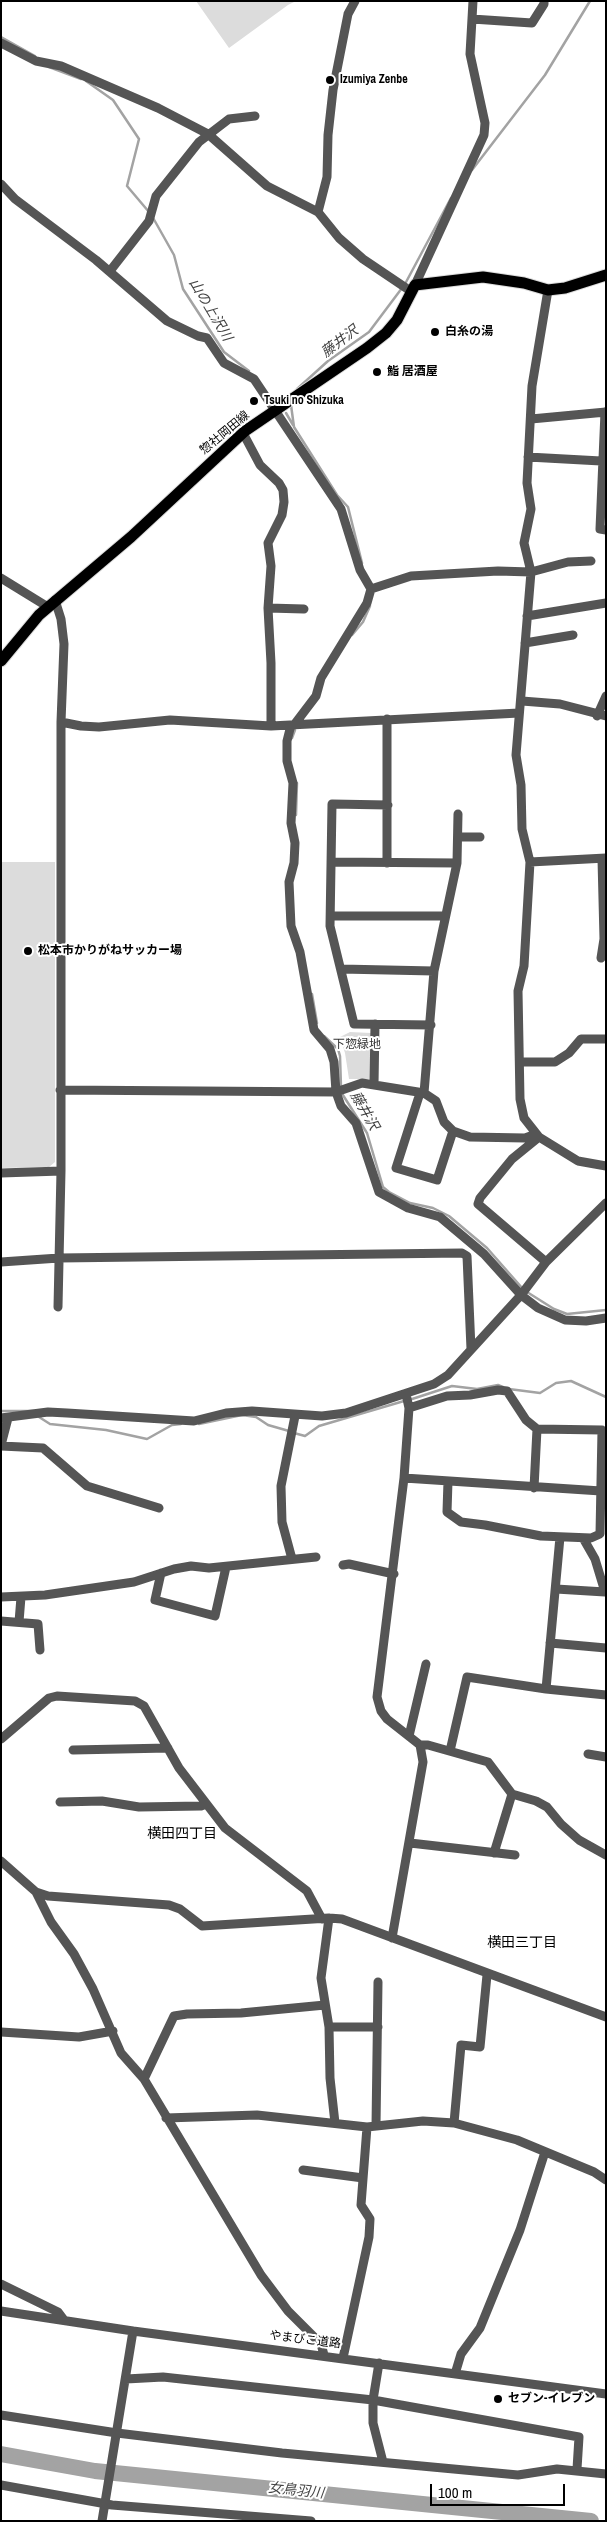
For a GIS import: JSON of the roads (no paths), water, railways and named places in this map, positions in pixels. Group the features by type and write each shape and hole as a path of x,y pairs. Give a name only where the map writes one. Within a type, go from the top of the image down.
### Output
{"main road":[{"path":"413,288 483,277 507,280 548,290 566,288 606,275"},
{"name":"惣社岡田線","path":"1,661 51,603 131,537 243,433 386,333 397,320 413,288"}],"street":[{"path":"318,212 327,177 332,90 348,14 355,1"},
{"path":"1,43 36,61 61,66 149,104 208,134 267,186 318,212 339,238 363,259 413,288 484,135 485,124 470,54 473,1"},
{"path":"472,19 532,23 544,1"},
{"path":"110,271 149,221 156,196 208,134 235,117 256,116"},
{"path":"1,184 15,199 110,271 167,321 198,336 207,338 224,363 254,379 276,409 341,509 360,570 373,589"},
{"path":"548,290 532,386 527,483 530,509 524,543 530,572 522,701 519,713 516,755 521,785 522,829 530,862 524,966 518,991 520,1099 524,1118 538,1135 578,1161 606,1166"},
{"path":"531,419 605,412 601,461 600,529 606,530"},
{"path":"243,433 260,465 279,483 283,490 282,515 268,543 271,566 268,608 271,663 271,726"},
{"path":"528,457 601,461"},
{"path":"373,589 410,576 498,571 530,572 568,562 591,561"},
{"path":"1,578 51,603 61,618 64,644 61,722 61,1171 58,1307"},
{"path":"373,589 368,603 321,678 316,696 293,725 286,741 287,761 293,783 291,823 295,842 294,863 288,882 291,926 300,952 314,1030 330,1049 340,1090 341,1106 356,1123 378,1192 408,1208 440,1217 484,1254 521,1295 538,1308 565,1320 586,1321 606,1318"},
{"path":"527,616 606,603"},
{"path":"268,608 304,609"},
{"path":"525,643 573,635"},
{"path":"522,701 560,704 602,716 606,696"},
{"path":"61,722 99,727 170,720 271,726 519,713"},
{"path":"387,719 387,863"},
{"path":"388,805 332,804 330,926 354,1024 431,1025"},
{"path":"453,1131 437,1180 396,1168 422,1093 431,1025 434,970 444,916 457,863 458,814"},
{"path":"458,837 480,837"},
{"path":"530,862 604,859 604,939 601,958"},
{"path":"332,862 457,863"},
{"path":"331,916 444,916"},
{"path":"341,969 434,970"},
{"path":"374,1085 375,1024"},
{"path":"520,1062 555,1062 568,1053 581,1039 606,1039"},
{"path":"60,1090 340,1090 362,1083 422,1093 436,1101 444,1122 453,1131 470,1137 488,1139 524,1138 538,1135"},
{"path":"538,1135 512,1159 480,1198 478,1204 546,1262"},
{"path":"1,1172 61,1171"},
{"path":"159,1508 87,1486 43,1448 1,1446 5,1418 48,1412 194,1421 226,1413 252,1411 295,1416 322,1416 346,1413 406,1394 434,1384 448,1375 521,1295 546,1262 606,1204"},
{"path":"1,1262 59,1258 462,1253 468,1256 471,1349"},
{"path":"409,1408 447,1396 470,1395 498,1390 507,1391 526,1420 538,1429 602,1430 600,1534 583,1538 541,1536 461,1522 447,1512 448,1482"},
{"path":"406,1394 409,1408 404,1478 394,1574 377,1696 381,1711 387,1719 420,1745 488,1762 512,1794 536,1801 548,1808 561,1824 579,1840 606,1855"},
{"path":"292,1559 282,1522 281,1486 295,1416"},
{"path":"534,1488 538,1429"},
{"path":"404,1478 601,1491"},
{"path":"546,1689 560,1537"},
{"path":"556,1589 605,1593 595,1559 583,1538"},
{"path":"1,1597 21,1597 134,1582 192,1566 226,1567 316,1557"},
{"path":"343,1565 349,1564 394,1574"},
{"path":"161,1573 155,1600 215,1616 226,1567"},
{"path":"19,1622 21,1597"},
{"path":"1,1621 38,1624 40,1650"},
{"path":"550,1643 606,1648"},
{"path":"409,1736 426,1664"},
{"path":"450,1752 468,1677 546,1689 606,1695"},
{"path":"1,1739 49,1698 57,1696 135,1700 144,1706 179,1768 226,1828 307,1891 314,1906 326,1919 321,1978 329,2027 330,2078 335,2124"},
{"path":"392,1938 410,1843 422,1762 420,1745"},
{"path":"73,1750 168,1748"},
{"path":"588,1754 606,1757"},
{"path":"494,1853 512,1794"},
{"path":"60,1802 102,1801 139,1806 206,1804"},
{"path":"410,1843 515,1855"},
{"path":"1,1861 36,1892 51,1922 79,1963 113,2031 121,2052 144,2079 261,2275 288,2311 321,2344 324,2355"},
{"path":"36,1892 48,1896 169,1905 180,1909 202,1926 342,1919 487,1975 606,2017"},
{"path":"454,2123 461,2045 480,2047 487,1975"},
{"path":"343,2358 370,2219 361,2205 362,2178 371,2126 378,2027 378,1982"},
{"path":"144,2079 174,2016 241,2013 324,2004"},
{"path":"329,2027 378,2027"},
{"path":"1,2032 79,2037 113,2031"},
{"path":"166,2118 257,2115 371,2126 422,2121 454,2123 503,2136 594,2172 606,2180"},
{"path":"454,2374 461,2354 480,2328 520,2230 545,2152"},
{"path":"303,2170 362,2178"},
{"path":"1,2284 58,2312 64,2320"},
{"name":"やまびこ道路","path":"1,2311 133,2331 606,2394"},
{"path":"102,2521 133,2331"},
{"path":"379,2363 373,2400 374,2423 383,2462"},
{"path":"126,2379 164,2377 373,2400 579,2437 577,2469"},
{"path":"1,2415 117,2436 282,2453 518,2475 557,2469 577,2469 606,2474"},
{"path":"1,2484 106,2501 311,2521"}],"waterway":[{"name":"藤井沢","path":"472,170 545,75 590,1"},
{"name":"山の上沢川","path":"1,37 35,56"},
{"name":"山の上沢川","path":"49,67 81,79"},
{"name":"山の上沢川","path":"86,81 113,100 139,139 127,186 149,212"},
{"name":"藤井沢","path":"405,284 451,198"},
{"name":"山の上沢川","path":"152,216 174,255 183,289 224,352 249,371"},
{"name":"藤井沢","path":"297,389 328,361 369,332 402,288"},
{"name":"藤井沢","path":"291,405 294,427 337,495 348,507 362,563"},
{"name":"藤井沢","path":"286,413 293,425"},
{"name":"藤井沢","path":"352,635 363,622 370,606"},
{"name":"藤井沢","path":"292,738 295,730"},
{"name":"藤井沢","path":"296,815 297,783"},
{"name":"藤井沢","path":"312,994 317,1023"},
{"name":"藤井沢","path":"324,1036 338,1049 341,1087"},
{"name":"藤井沢","path":"341,1092 367,1133 383,1187 410,1203 433,1208 449,1216 487,1248 523,1289"},
{"name":"藤井沢","path":"527,1292 554,1309 567,1314 606,1310"},
{"path":"509,1389 540,1393 556,1383 571,1381 606,1397"},
{"path":"409,1400 452,1386 477,1389 498,1385 503,1387"},
{"path":"294,1433 305,1436 319,1426 404,1401"},
{"path":"1,1411 34,1411"},
{"path":"199,1424 242,1415 256,1417 268,1425 289,1431"},
{"path":"39,1417 50,1424 106,1430 147,1439 172,1425 181,1424"},
{"name":"女鳥羽川","path":"1,2454 95,2471 591,2521"}],"place":[{"name":"Izumiya Zenbe","path":"330,80"},
{"name":"白糸の湯","path":"435,332"},
{"name":"鮨 居酒屋","path":"377,372"},
{"name":"Tsuki no Shizuka","path":"254,401"},
{"name":"松本市かりがねサッカー場","path":"28,951"},
{"name":"セブン-イレブン","path":"498,2399"}],"district":[{"name":"横田四丁目","path":"182,1834"},
{"name":"横田三丁目","path":"522,1943"}],"park label":[{"name":"下惣緑地","path":"357,1045"}]}
